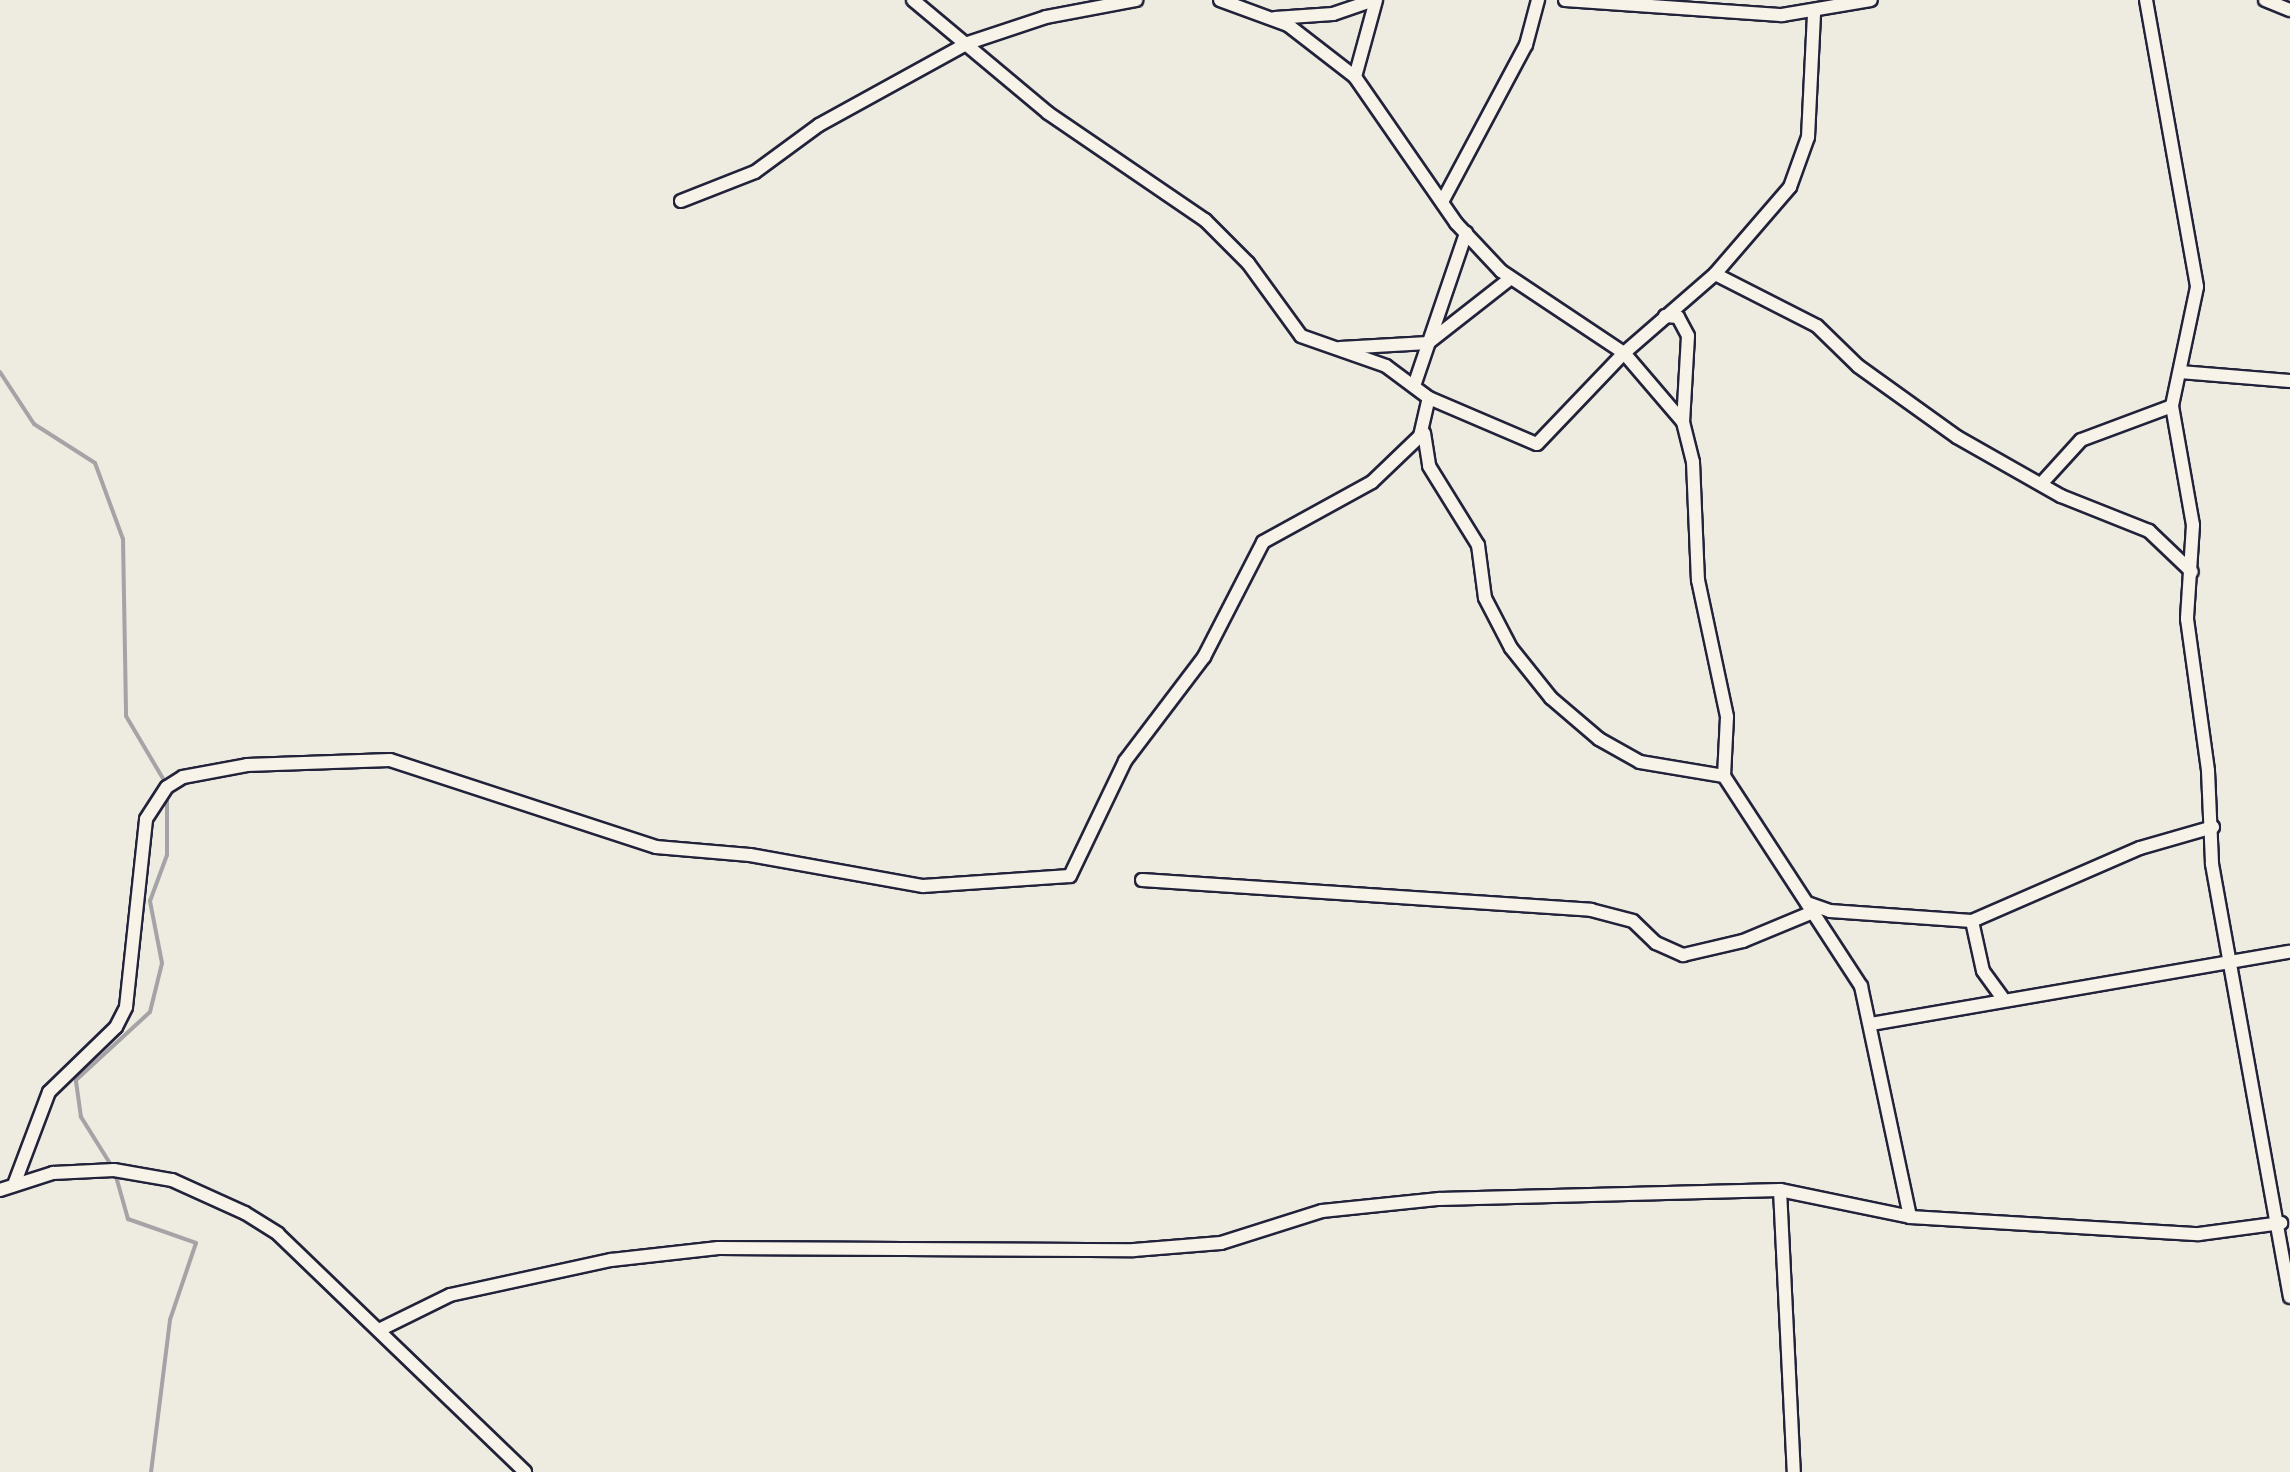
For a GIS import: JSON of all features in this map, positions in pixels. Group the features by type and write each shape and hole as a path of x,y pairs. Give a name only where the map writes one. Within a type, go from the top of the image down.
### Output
{"street":[{"path":"913,0 1048,113 1206,220 1248,263 1294,330 1333,350 1386,366 1429,398 1536,444 1624,353 1715,274 1775,207 1804,153 1814,14"},
{"path":"681,201 755,172 819,125 968,43 1046,17 1136,0"},
{"path":"1220,0 1274,18 1355,77 1466,233 1511,278 1624,353 1683,422"},
{"path":"1274,18 1333,14 1375,0"},
{"path":"1355,77 1375,0"},
{"path":"1442,202 1526,44 1538,0"},
{"path":"1565,0 1814,14 1872,0"},
{"path":"2146,0 2197,287 2172,406 2193,525 2187,625 2227,962 2281,1223 2290,1296"},
{"path":"2265,0 2290,10"},
{"path":"1414,386 1466,233"},
{"path":"1715,274 1817,326 1918,412 2041,484 2138,525 2192,572"},
{"path":"1333,350 1428,343 1511,278"},
{"path":"1665,316 1678,316 1688,336 1683,422 1694,462 1698,580 1727,717 1724,776 1857,978 1871,1024 1910,1217"},
{"path":"2180,372 2290,382"},
{"path":"1429,398 1425,425 1429,466 1478,546 1485,598 1511,648 1551,698 1599,739 1640,762 1724,776"},
{"path":"2041,484 2081,440 2172,406"},
{"path":"15,1182 50,1092 116,1027 126,1007 146,818 168,786 182,778 247,765 390,760 656,847 924,886 1070,876 1125,761 1204,657 1263,542 1372,482 1425,425"},
{"path":"1142,880 1592,910 1632,922 1656,943 1683,955 1743,941 1810,908 1972,921 2140,848 2213,828"},
{"path":"1972,921 1982,971 2002,997"},
{"path":"1871,1024 2002,997 2290,952"},
{"path":"0,1190 15,1182 114,1170 207,1194 278,1234 525,1472"},
{"path":"379,1330 450,1295 611,1260 718,1248 1134,1250 1221,1243 1322,1211 1439,1199 1780,1190 1910,1217 2199,1234 2281,1223"},
{"path":"1780,1190 1794,1472"}],"waterway":[{"path":"0,372 34,424 95,463 123,539 126,716 165,782"},
{"path":"111,1165 81,1117 76,1080 150,1012 162,963 150,901 167,855 167,796"},
{"path":"115,1173 128,1219 196,1243 170,1320 151,1472"}]}
